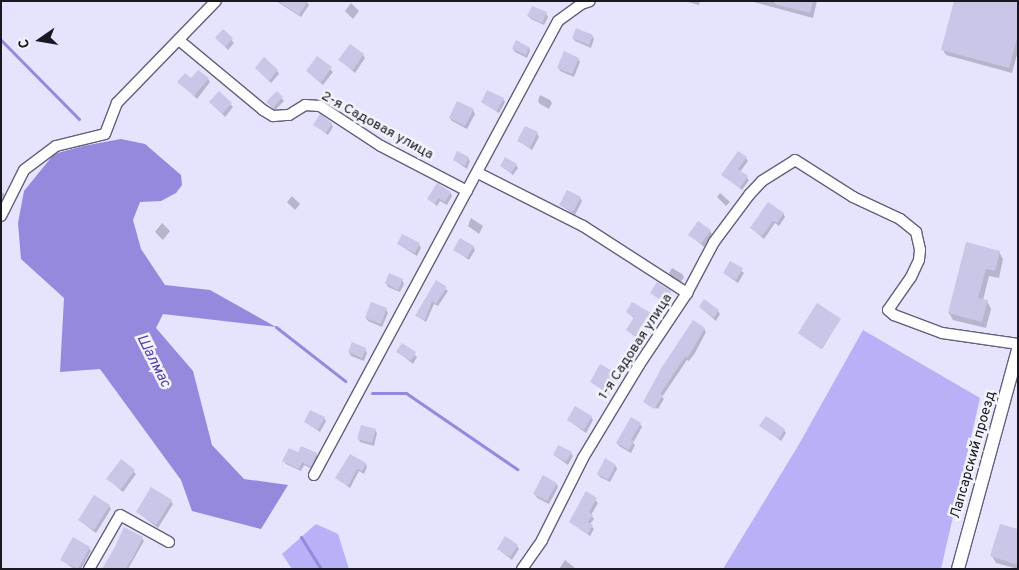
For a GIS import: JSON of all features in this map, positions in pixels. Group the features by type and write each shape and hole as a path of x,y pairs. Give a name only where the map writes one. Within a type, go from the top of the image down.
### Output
{"street":[{"path":"1,216 24,170 56,146 105,134 117,103 216,1"},
{"path":"314,475 558,21 581,4 590,1"},
{"name":"2-я Садовая улица","path":"180,40 263,110 273,116 289,115 305,105 320,106 381,146 467,191"},
{"name":"1-я Садовая улица","path":"522,569 542,540 583,458 634,373 687,293 714,242 748,195 770,175 795,160 853,197 900,219 916,232 920,250 919,260 912,277 888,310 894,315 942,333 1018,344"},
{"path":"478,173 583,226 687,293"},
{"name":"Лапсарский проезд","path":"958,569 1018,349"},
{"path":"89,569 120,515 169,542"}],"shaded area":[{"path":"863,330 980,398 941,569 723,569 798,446"},
{"path":"316,524 338,534 349,569 292,569 282,554"}],"water":[{"path":"121,139 145,144 181,175 182,185 176,193 161,201 140,202 133,220 141,249 165,285 210,290 276,327 163,314 156,328 193,371 212,445 244,479 288,485 261,529 192,511 181,480 100,369 60,372 64,298 21,259 18,223 24,191 54,154"}],"building":[{"path":"278,1 308,1 299,15"},
{"path":"775,1 813,1 810,13 774,4"},
{"path":"954,1 1018,1 1018,35 1009,68 941,50"},
{"path":"532,6 547,12 542,23 527,16"},
{"path":"576,28 593,35 589,45 572,38"},
{"path":"223,29 233,38 225,47 215,38"},
{"path":"516,40 529,47 526,55 512,49"},
{"path":"350,44 364,54 353,70 338,60"},
{"path":"564,51 579,58 572,74 557,68"},
{"path":"317,56 332,67 321,82 306,71"},
{"path":"264,57 278,70 269,81 255,68"},
{"path":"198,70 209,78 194,96 177,82 185,73 191,78"},
{"path":"487,90 504,98 497,111 481,102"},
{"path":"219,91 232,103 222,114 209,102"},
{"path":"277,91 283,97 273,108 266,102"},
{"path":"457,101 474,109 465,126 449,118"},
{"path":"320,114 332,123 326,133 313,125"},
{"path":"525,126 538,132 530,148 517,141"},
{"path":"457,151 469,157 465,166 453,160"},
{"path":"738,151 747,157 738,169 748,176 740,188 721,175"},
{"path":"505,157 517,164 511,173 500,166"},
{"path":"437,183 451,192 445,202 438,198 435,204 427,199"},
{"path":"567,190 581,197 573,212 559,205"},
{"path":"768,202 784,213 777,223 773,221 762,236 750,228"},
{"path":"698,221 711,230 701,244 688,235"},
{"path":"402,234 420,243 415,253 397,244"},
{"path":"460,238 474,246 467,258 453,250"},
{"path":"966,242 1000,251 995,271 986,269 978,298 988,300 982,322 948,313"},
{"path":"730,261 743,268 736,280 723,273"},
{"path":"389,273 403,279 398,290 385,283"},
{"path":"436,280 447,287 436,304 432,301 425,320 415,316"},
{"path":"657,282 671,291 665,302 650,293"},
{"path":"704,299 719,310 714,318 699,307"},
{"path":"371,302 387,308 381,324 365,318"},
{"path":"632,302 656,316 650,326 646,324 637,337 626,330 634,317 626,312"},
{"path":"817,303 841,319 821,349 798,333"},
{"path":"693,320 705,328 687,358 685,357 660,394 663,395 654,409 643,402 662,367"},
{"path":"352,342 366,348 362,358 348,352"},
{"path":"402,343 416,352 411,361 396,352"},
{"path":"600,364 616,373 605,391 590,382"},
{"path":"575,406 592,416 584,430 567,420"},
{"path":"310,410 325,417 318,430 304,422"},
{"path":"766,416 785,429 779,439 759,426"},
{"path":"631,417 641,423 631,440 634,441 629,450 616,443"},
{"path":"361,425 376,429 372,443 357,439"},
{"path":"558,445 572,452 566,462 553,455"},
{"path":"301,446 317,453 311,467 302,462 299,469 282,461 289,448 298,452"},
{"path":"350,454 366,463 362,471 357,469 348,486 335,478"},
{"path":"605,458 616,465 608,480 597,474"},
{"path":"121,459 135,470 121,489 106,479"},
{"path":"543,475 557,483 547,501 533,494"},
{"path":"151,487 172,500 156,525 136,512"},
{"path":"586,491 597,498 589,512 593,515 588,522 593,525 588,534 569,522"},
{"path":"94,495 110,505 94,530 78,520"},
{"path":"1000,524 1018,529 1018,565 990,556"},
{"path":"124,527 143,537 133,557 126,569 102,569 115,547"},
{"path":"505,536 518,545 510,557 497,549"},
{"path":"73,537 90,547 78,569 60,560"}],"waterway":[{"name":"Шалмас","path":"1,40 79,119"},
{"path":"276,327 345,381"},
{"path":"372,393 406,393 517,469"},
{"name":"Шалмас","path":"301,537 321,569"}]}
